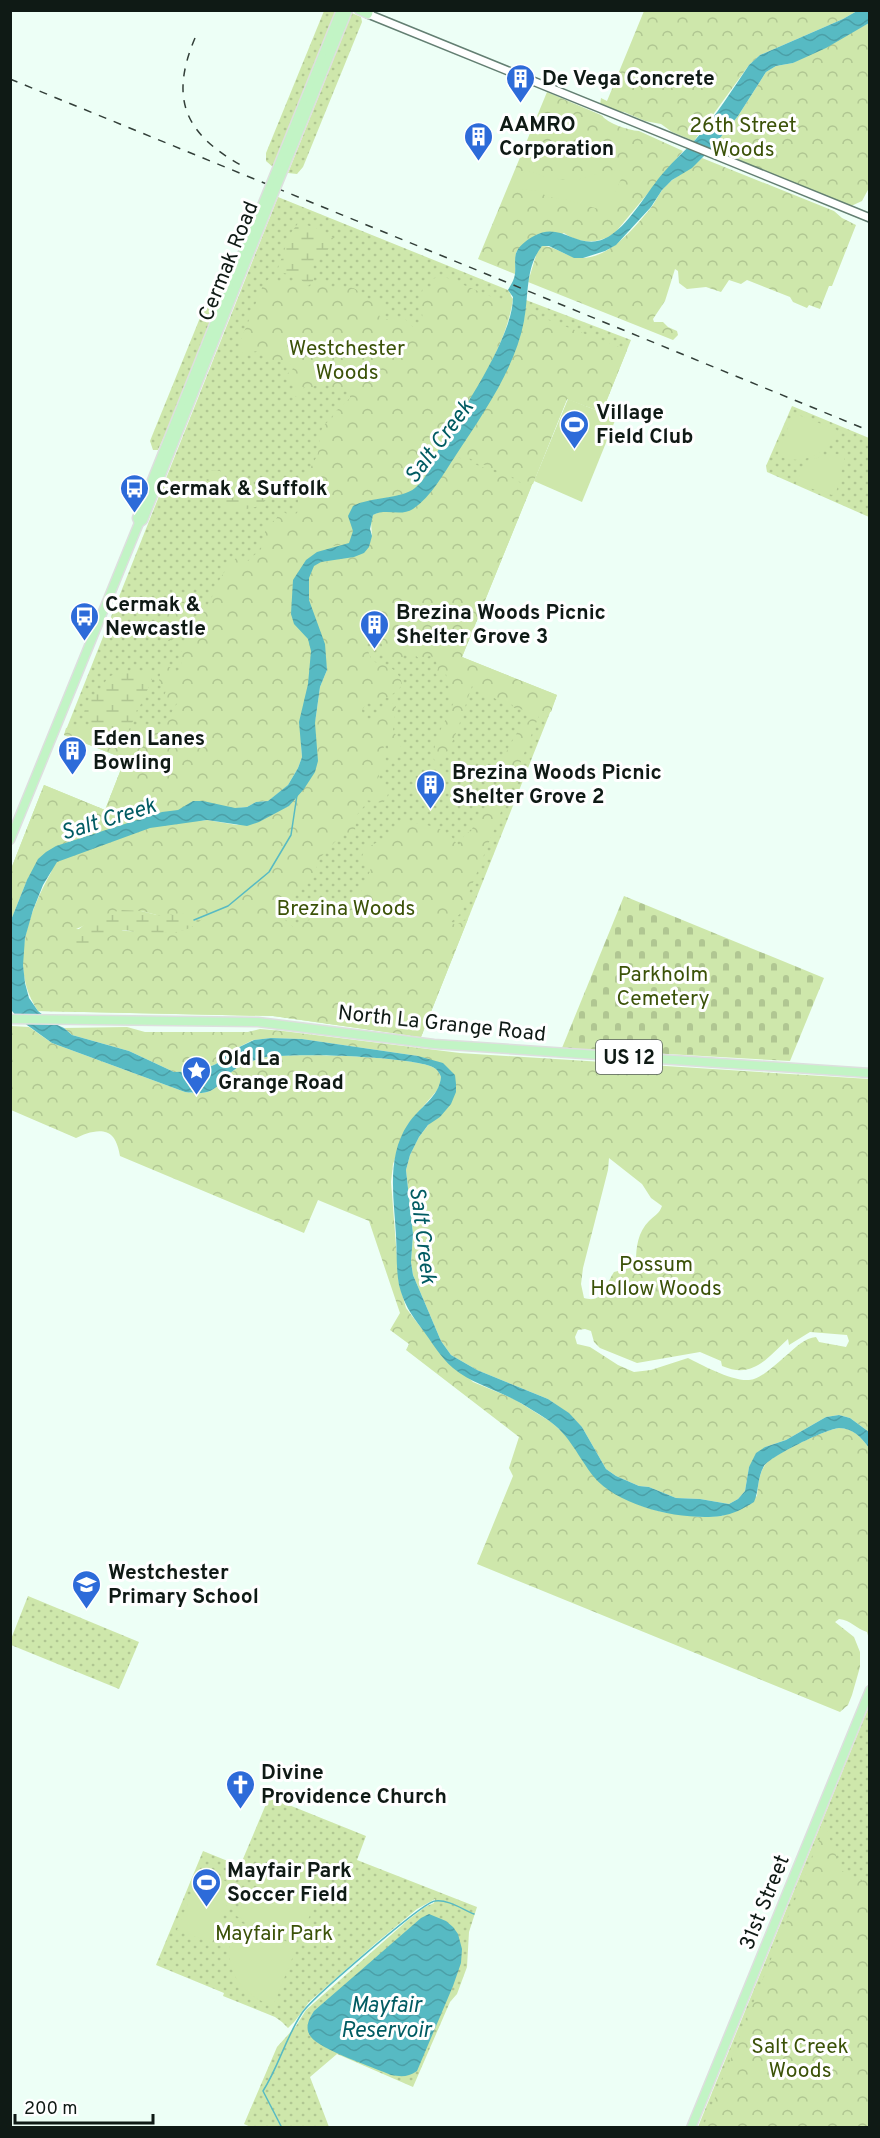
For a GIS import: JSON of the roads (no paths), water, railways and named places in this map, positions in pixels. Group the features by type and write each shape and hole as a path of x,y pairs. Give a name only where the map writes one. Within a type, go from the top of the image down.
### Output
{"main road":[{"name":"Cermak Road","path":"10,840 138,523 137,518 336,30 341,10"},
{"name":"Cermak Road","path":"336,30 348,10"},
{"name":"North La Grange Road","path":"14,1019 258,1022 434,1044 870,1073"},
{"name":"31st Street","path":"691,2127 870,1690"}],"street":[{"path":"365,12 867,217"}],"water":[{"name":"Salt Creek","path":"857,11 869,11 869,23 826,48 793,63 776,66 766,72 738,116 711,149 692,168 672,180 662,190 651,207 616,245 583,258 574,258 549,246 542,246 530,272 524,321 513,357 487,408 437,484 413,509 373,515 370,529 372,536 369,547 364,553 354,557 321,562 314,566 309,578 309,600 325,644 327,670 320,687 315,723 318,761 315,772 289,806 247,826 207,820 150,828 57,862 43,885 25,938 23,965 25,983 29,998 38,1011 72,1035 129,1051 174,1072 200,1071 216,1064 231,1051 254,1040 271,1038 302,1039 418,1056 443,1063 455,1075 456,1092 451,1104 440,1117 428,1125 419,1137 406,1170 413,1234 411,1262 413,1275 441,1341 451,1355 477,1370 548,1399 569,1413 582,1427 606,1469 616,1476 676,1498 729,1504 745,1491 749,1467 756,1453 765,1447 786,1440 826,1417 839,1415 850,1418 869,1432 869,1448 857,1434 839,1428 811,1438 777,1456 764,1466 754,1502 738,1511 706,1517 671,1514 635,1504 605,1487 594,1477 568,1439 556,1426 522,1404 474,1382 453,1368 440,1354 408,1308 401,1292 397,1273 394,1164 401,1137 408,1124 437,1091 441,1077 436,1069 406,1061 380,1058 323,1055 275,1056 240,1066 212,1090 197,1093 185,1092 52,1043 20,1020 12,1011 11,920 38,859 56,846 162,812 178,810 193,801 235,808 247,807 256,802 268,801 288,785 302,757 299,722 308,684 311,651 308,639 294,624 291,614 293,580 306,560 317,552 349,543 353,531 348,516 353,506 409,492 424,479 441,445 485,373 505,332 513,297 508,290 515,275 515,257 518,249 529,239 544,232 554,232 590,242 611,235 632,214 664,172 696,139 724,103 749,65 760,55"},
{"name":"Mayfair Reservoir","path":"429,1914 446,1921 458,1934 462,1949 461,1963 417,2071 405,2076 391,2075 316,2042 309,2034 308,2027 314,2011 421,1918"}],"waterway":[{"path":"194,920 228,906 269,872 291,835 297,795"},
{"path":"282,2128 263,2091 296,2023 310,2004 367,1952 410,1917 435,1901 444,1901 474,1914"}],"railway":[{"path":"195,38 183,81 188,115 197,130 209,143 246,168"},
{"path":"10,79 870,431"}],"place":[{"name":"De Vega Concrete","path":"521,104"},
{"name":"AAMRO Corporation","path":"478,162"},
{"name":"Village Field Club","path":"575,450"},
{"name":"Cermak & Suffolk","path":"135,514"},
{"name":"Cermak & Newcastle","path":"84,642"},
{"name":"Brezina Woods Picnic Shelter Grove 3","path":"375,650"},
{"name":"Eden Lanes Bowling","path":"72,776"},
{"name":"Brezina Woods Picnic Shelter Grove 2","path":"431,810"},
{"name":"Old La Grange Road","path":"197,1096"},
{"name":"Westchester Primary School","path":"87,1610"},
{"name":"Divine Providence Church","path":"240,1810"},
{"name":"Mayfair Park Soccer Field","path":"206,1908"}],"park label":[{"name":"26th Street Woods","path":"743,137"},
{"name":"Westchester Woods","path":"347,360"},
{"name":"Brezina Woods","path":"346,908"},
{"name":"Parkholm Cemetery","path":"663,986"},
{"name":"Possum Hollow Woods","path":"656,1276"},
{"name":"Mayfair Park","path":"274,1933"},
{"name":"Salt Creek Woods","path":"800,2058"}]}
